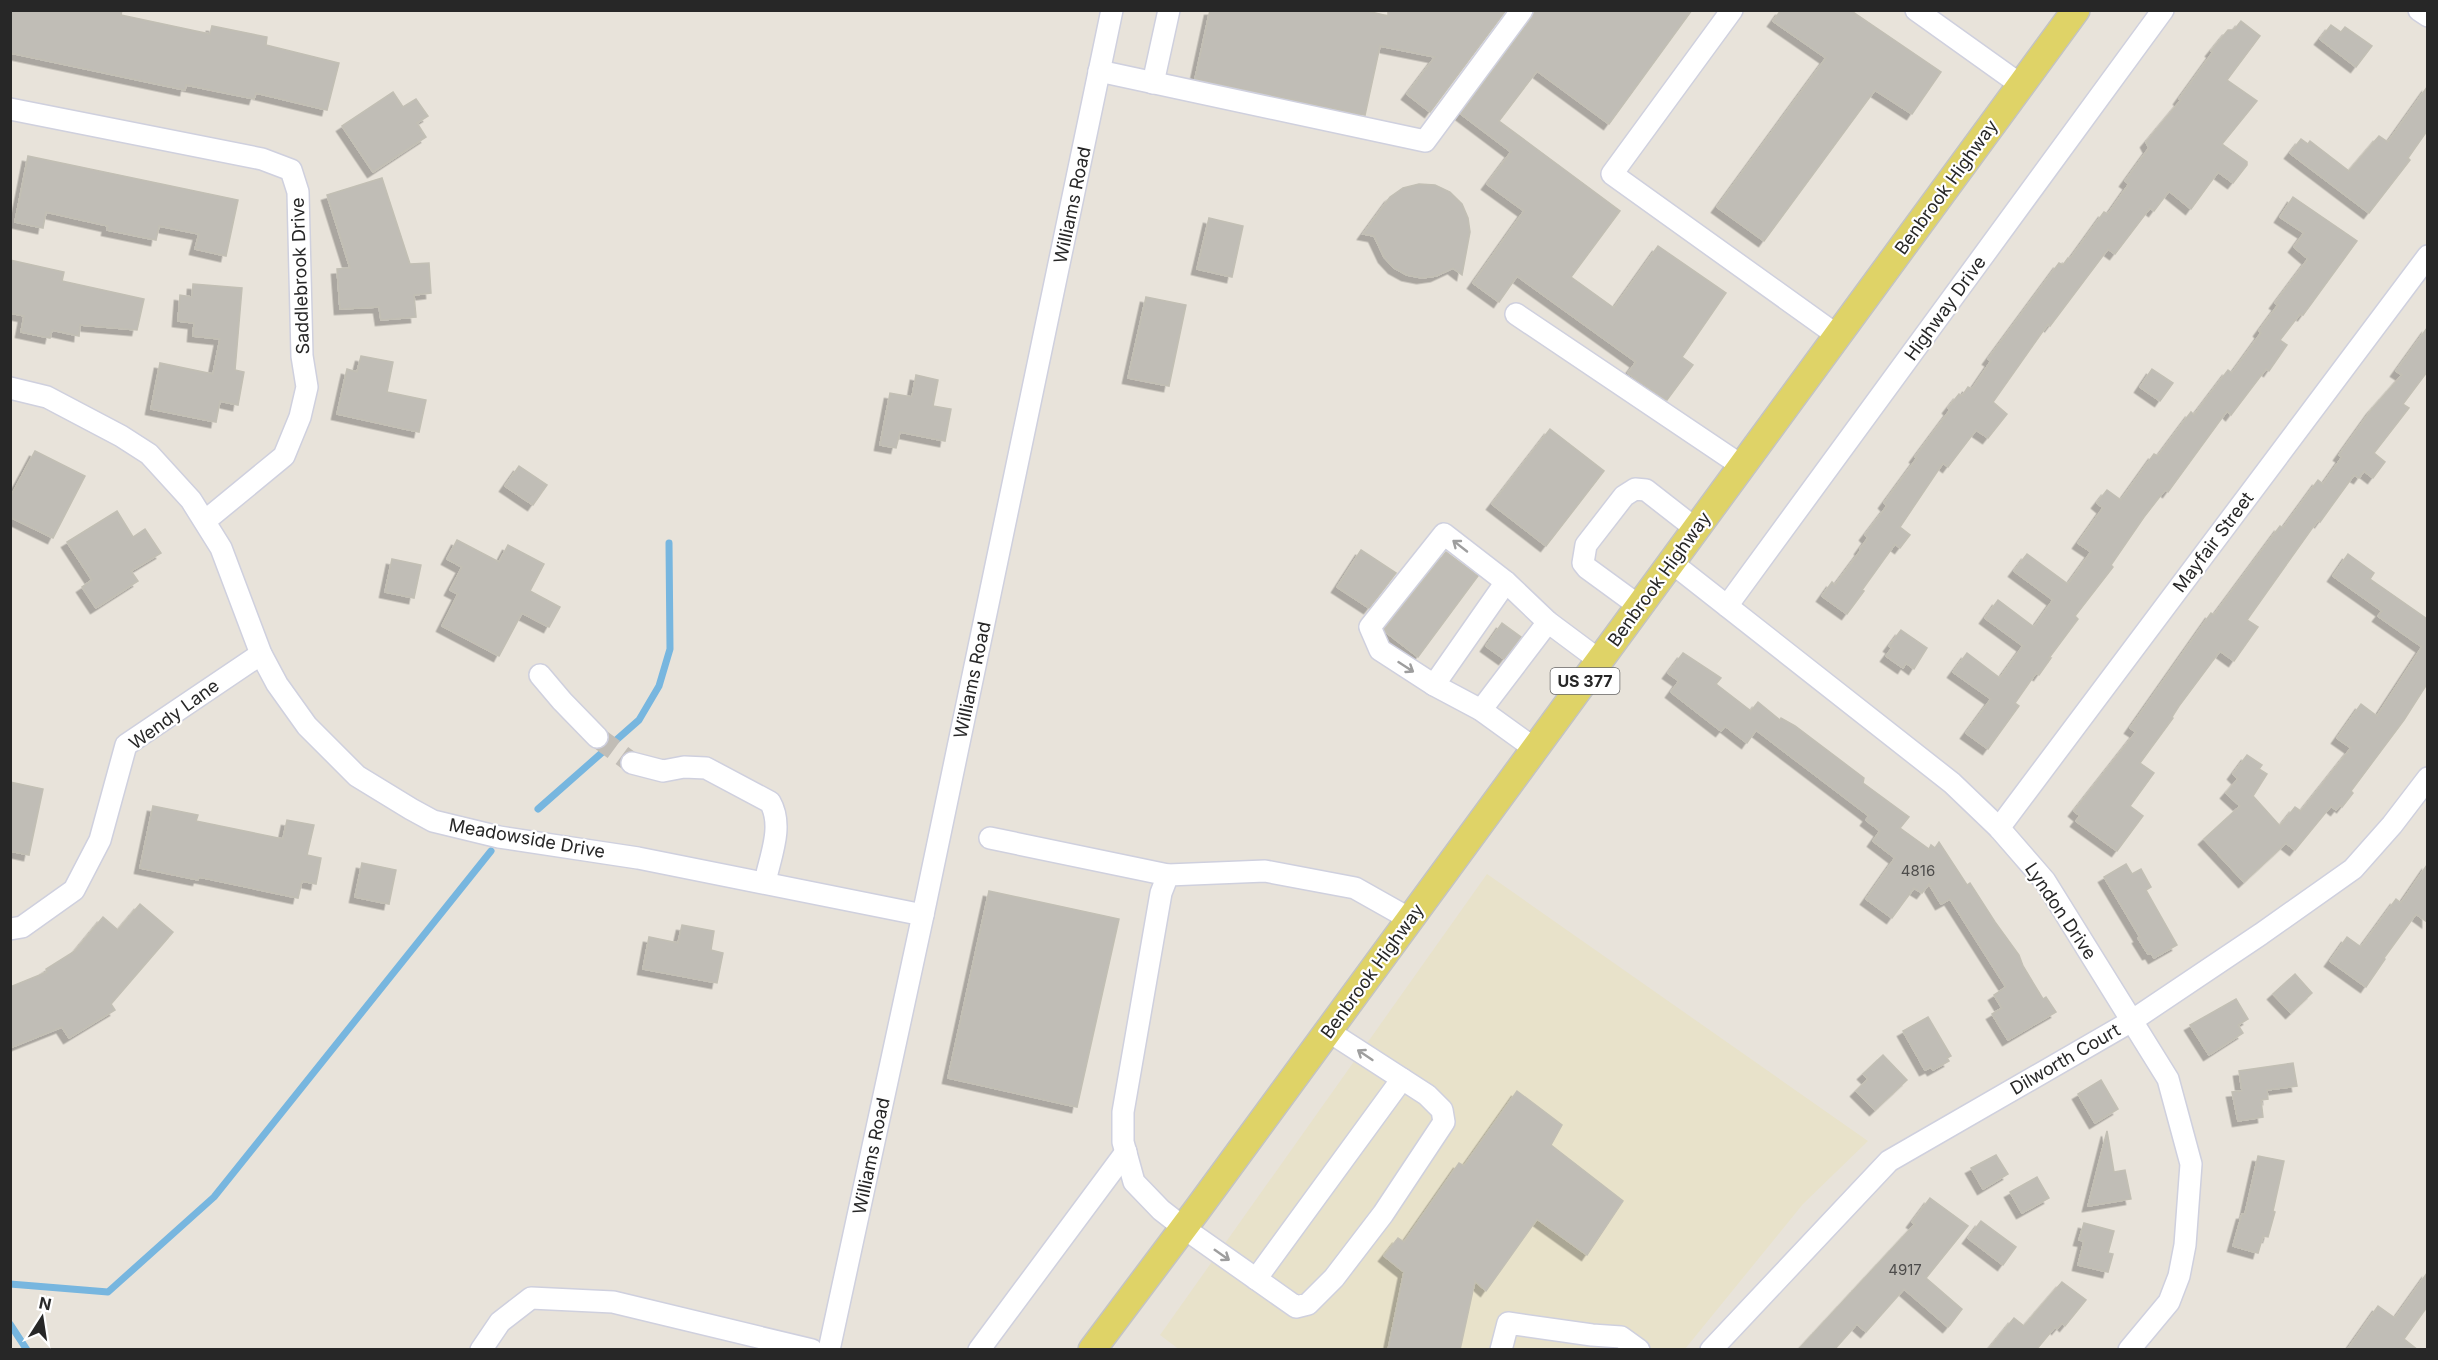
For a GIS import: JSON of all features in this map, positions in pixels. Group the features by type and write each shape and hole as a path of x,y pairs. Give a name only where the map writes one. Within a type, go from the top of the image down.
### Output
{"main road":[{"name":"Benbrook Highway","path":"1092,1350 1186,1229 1328,1031 2076,10"}],"street":[{"name":"Williams Road","path":"829,1350 923,915 1112,10"},
{"path":"1153,83 1169,10"},
{"path":"1099,71 1425,141 1522,10"},
{"path":"1732,10 1612,174 1838,336"},
{"path":"1916,10 2021,85"},
{"name":"Highway Drive","path":"1726,606 2163,10"},
{"path":"2419,10 2427,16"},
{"name":"Saddlebrook Drive","path":"10,109 262,159 291,170 298,192 302,357 307,387 300,417 284,456 205,521"},
{"name":"Mayfair Street","path":"1999,828 2427,256"},
{"path":"1516,314 1742,466"},
{"name":"Meadowside Drive","path":"10,388 47,397 121,436 149,454 190,500 221,548 261,654 277,684 307,726 357,776 433,820 499,837 638,858 923,915"},
{"path":"1640,606 1587,568 1583,563 1586,545 1624,496 1635,489 1646,490 1696,529"},
{"path":"1535,748 1481,710 1434,685 1380,650 1371,627 1444,534 1506,582 1548,622 1599,660"},
{"name":"Lyndon Drive","path":"1671,562 1952,783 1999,828 2044,881 2130,1022 2168,1079 2191,1164 2185,1245 2179,1276 2169,1302 2129,1350"},
{"path":"1434,685 1506,582"},
{"path":"1481,710 1548,622"},
{"name":"Wendy Lane","path":"10,929 22,927 74,890 100,840 126,745 261,654"},
{"path":"540,675 597,737"},
{"path":"632,763 663,771 684,767 706,768 770,802 776,812 777,826 765,882"},
{"name":"Dilworth Court","path":"1711,1350 1889,1161 2130,1022 2353,869 2392,825 2427,778"},
{"path":"990,838 1168,875 1265,871 1355,888 1410,919"},
{"path":"1168,875 1161,893 1123,1112 1123,1142 1134,1182 1161,1210 1296,1307 1308,1304 1334,1278 1383,1214 1444,1122 1442,1110 1427,1095 1328,1031"},
{"path":"1256,1279 1402,1079"},
{"path":"979,1350 1126,1152"},
{"path":"480,1350 500,1322 531,1298 613,1302 812,1350"},
{"path":"1501,1350 1508,1323 1621,1337 1639,1350"}],"shaded area":[{"path":"1487,874 1868,1141 1803,1204 1685,1349 1180,1350 1160,1335"}],"building":[{"path":"10,10 122,10 121,15 210,34 212,26 267,37 266,45 339,63 327,110 256,93 254,99 186,85 185,90 10,53"},
{"path":"1210,10 1363,10 1388,16 1388,10 1506,10 1430,112 1407,94 1435,57 1380,46 1365,115 1195,79"},
{"path":"1535,10 1692,10 1609,124 1537,71 1499,121 1620,211 1571,277 1614,308 1658,246 1726,293 1682,357 1693,365 1667,400 1628,373 1636,362 1517,276 1499,302 1473,283 1524,211 1487,184 1511,152 1461,114 1532,18"},
{"path":"1781,10 1850,10 1941,72 1912,114 1875,90 1764,241 1717,207 1826,58 1773,21"},
{"path":"2241,21 2260,36 2227,80 2257,101 2222,144 2247,162 2247,165 2233,183 2218,172 2191,209 2169,191 2154,211 2150,208 2115,254 2108,249 2050,326 2048,324 1993,402 2007,414 1988,438 1976,430 1948,467 1943,463 1900,527 1910,535 1900,548 1895,544 1847,614 1822,596 1832,582 1835,585 1861,550 1868,538 1865,535 1887,506 1884,503 1950,410 1948,408 1959,394 1962,396 1968,387 1972,389 1991,361 1988,359 2059,263 2063,265 2068,258 2070,259 2104,212 2108,214 2129,184 2125,181 2149,148 2146,142 2181,100 2179,99 2213,52 2211,51 2228,30 2234,30"},
{"path":"2331,25 2341,32 2345,27 2372,46 2356,67 2320,39"},
{"path":"2427,87 2427,131 2408,158 2410,160 2369,213 2290,153 2301,139 2308,144 2310,141 2349,171 2379,136 2388,142"},
{"path":"393,92 403,107 416,99 428,116 417,123 426,137 373,172 342,126"},
{"path":"28,156 238,200 226,256 195,249 199,234 159,226 156,240 107,230 108,226 46,212 43,228 15,222"},
{"path":"382,178 410,264 429,263 431,293 414,295 416,317 381,320 379,307 340,309 337,269 350,268 327,195"},
{"path":"1419,184 1435,185 1450,192 1462,204 1468,218 1470,232 1462,275 1453,268 1436,276 1422,278 1407,275 1394,268 1384,257 1374,236 1363,234 1390,197 1403,188"},
{"path":"2293,197 2357,241 2303,315 2300,314 2280,340 2287,345 2269,371 2266,369 2231,415 2227,411 2168,492 2165,490 2144,517 2111,565 2113,567 2075,616 2078,619 2049,658 2051,658 2039,675 2036,673 2015,703 2019,706 1988,749 1966,733 1991,699 1953,672 1967,653 2000,678 2023,646 1985,618 1998,600 2034,627 2053,600 2014,571 2027,554 2068,584 2091,552 2078,543 2103,508 2097,503 2107,490 2121,500 2154,454 2158,456 2191,412 2194,415 2228,370 2232,373 2261,333 2259,331 2278,305 2275,303 2308,259 2294,247 2304,233 2280,217"},
{"path":"1209,218 1243,226 1232,277 1197,269"},
{"path":"10,260 64,272 62,281 144,299 137,330 80,325 79,336 52,330 50,338 21,332 24,316 10,313"},
{"path":"193,284 242,288 235,370 244,372 238,405 220,401 216,422 151,409 160,363 213,374 220,339 193,336 194,323 178,321 180,295 192,297"},
{"path":"1146,297 1186,305 1169,386 1128,378"},
{"path":"2427,328 2427,372 2403,404 2409,408 2374,453 2385,462 2373,478 2364,471 2359,478 2354,475 2320,522 2318,520 2247,620 2258,627 2234,661 2220,651 2179,706 2173,718 2140,763 2154,773 2130,806 2143,816 2117,851 2076,821 2080,816 2074,811 2136,732 2130,728 2211,613 2214,615 2280,526 2283,528 2318,480 2323,484 2342,457 2339,455 2372,409 2402,375 2396,371"},
{"path":"361,356 393,362 387,392 426,400 419,432 337,414 347,369 357,372"},
{"path":"2152,369 2173,383 2160,401 2140,387"},
{"path":"916,375 938,380 933,406 951,409 945,441 900,432 896,448 880,445 890,393 912,397"},
{"path":"1550,429 1604,471 1546,546 1492,504"},
{"path":"35,451 85,476 53,538 10,517 10,498"},
{"path":"519,466 547,485 533,505 505,486"},
{"path":"117,511 133,537 145,529 161,553 131,571 138,581 96,608 82,587 92,580 67,542"},
{"path":"457,540 499,562 508,545 544,564 530,591 560,607 549,627 522,613 499,656 442,626 458,594 450,590 462,567 447,559"},
{"path":"1361,550 1396,573 1369,608 1337,587"},
{"path":"1446,552 1478,576 1418,657 1385,629"},
{"path":"2348,554 2374,573 2370,579 2427,619 2427,684 2342,807 2340,805 2336,810 2331,806 2295,850 2286,843 2244,882 2204,839 2240,806 2226,793 2238,779 2233,774 2247,755 2262,765 2259,769 2267,774 2253,796 2280,826 2295,807 2301,811 2351,748 2337,738 2361,704 2377,716 2422,647 2378,616 2382,611 2333,576"},
{"path":"392,559 421,565 414,598 385,592"},
{"path":"1502,623 1521,637 1504,659 1486,646"},
{"path":"1901,630 1927,648 1914,669 1906,663 1903,668 1886,656 1892,648 1889,646"},
{"path":"1683,653 1721,678 1716,684 1751,711 1758,702 1780,720 1781,718 1795,726 1864,778 1863,783 1909,817 1900,828 1929,849 1931,845 1935,848 1939,842 1967,885 1970,883 2019,955 2043,999 2046,997 2056,1012 2008,1040 1992,1014 2002,1008 1994,995 2006,987 1950,899 1941,904 1929,884 1922,893 1914,888 1892,918 1866,899 1895,858 1873,841 1880,831 1866,820 1869,816 1756,730 1747,743 1725,726 1721,731 1671,692 1679,681 1668,673"},
{"path":"10,782 43,789 29,855 10,851"},
{"path":"153,806 198,815 196,821 283,839 287,820 314,825 307,855 321,858 316,884 302,881 298,898 199,877 198,880 140,868"},
{"path":"362,863 396,870 389,904 355,897"},
{"path":"2126,864 2132,874 2141,869 2151,887 2146,890 2177,945 2154,958 2151,953 2148,954 2138,938 2140,937 2104,877"},
{"path":"2427,865 2427,922 2416,914 2366,987 2330,961 2347,937 2361,947 2396,899 2401,903"},
{"path":"989,891 1119,919 1077,1107 948,1078"},
{"path":"140,904 173,932 111,1004 115,1010 69,1038 62,1027 10,1048 10,987 47,972 46,969 75,951 103,917 118,930"},
{"path":"682,925 714,931 711,950 723,953 717,983 643,969 649,937 678,943"},
{"path":"2295,974 2312,993 2291,1013 2273,994"},
{"path":"2236,999 2248,1019 2238,1025 2243,1033 2209,1055 2190,1025"},
{"path":"1928,1017 1951,1056 1947,1058 1949,1061 1933,1070 1931,1067 1925,1070 1903,1031"},
{"path":"1883,1055 1907,1080 1875,1110 1856,1091 1868,1079 1863,1074"},
{"path":"2293,1063 2297,1086 2267,1090 2268,1099 2261,1100 2263,1117 2238,1121 2232,1092 2242,1091 2239,1071"},
{"path":"2101,1080 2118,1109 2095,1123 2078,1094"},
{"path":"1517,1091 1562,1125 1551,1145 1623,1201 1587,1255 1537,1219 1486,1291 1475,1281 1460,1350 1388,1350 1404,1272 1384,1256 1398,1238 1404,1242 1459,1163 1464,1166"},
{"path":"2107,1131 2114,1172 2125,1170 2131,1199 2088,1206"},
{"path":"1996,1155 2008,1174 1983,1189 1971,1168"},
{"path":"2258,1156 2284,1161 2268,1237 2263,1236 2258,1253 2233,1246 2242,1214 2245,1214"},
{"path":"2037,1177 2049,1198 2022,1213 2010,1192"},
{"path":"1930,1198 1968,1226 1926,1278 1962,1309 1950,1325 1948,1327 1904,1289 1866,1332 1857,1324 1834,1350 1798,1350 1915,1224 1912,1222"},
{"path":"1981,1221 2016,1247 2003,1265 1968,1238"},
{"path":"2084,1223 2114,1231 2108,1253 2113,1254 2108,1272 2078,1265 2084,1241 2079,1240"},
{"path":"2427,1273 2427,1307 2404,1339 2418,1350 2347,1350 2378,1306 2395,1318"},
{"path":"2062,1282 2086,1300 2065,1326 2062,1323 2057,1329 2055,1327 2036,1350 1988,1350 2014,1318 2024,1326"}],"waterway":[{"path":"538,809 639,720 659,686 670,649 669,543"},
{"path":"10,1284 108,1292 214,1197 491,851"},
{"path":"10,1324 27,1350"}],"tunnel":[{"path":"597,737 632,763"}]}
